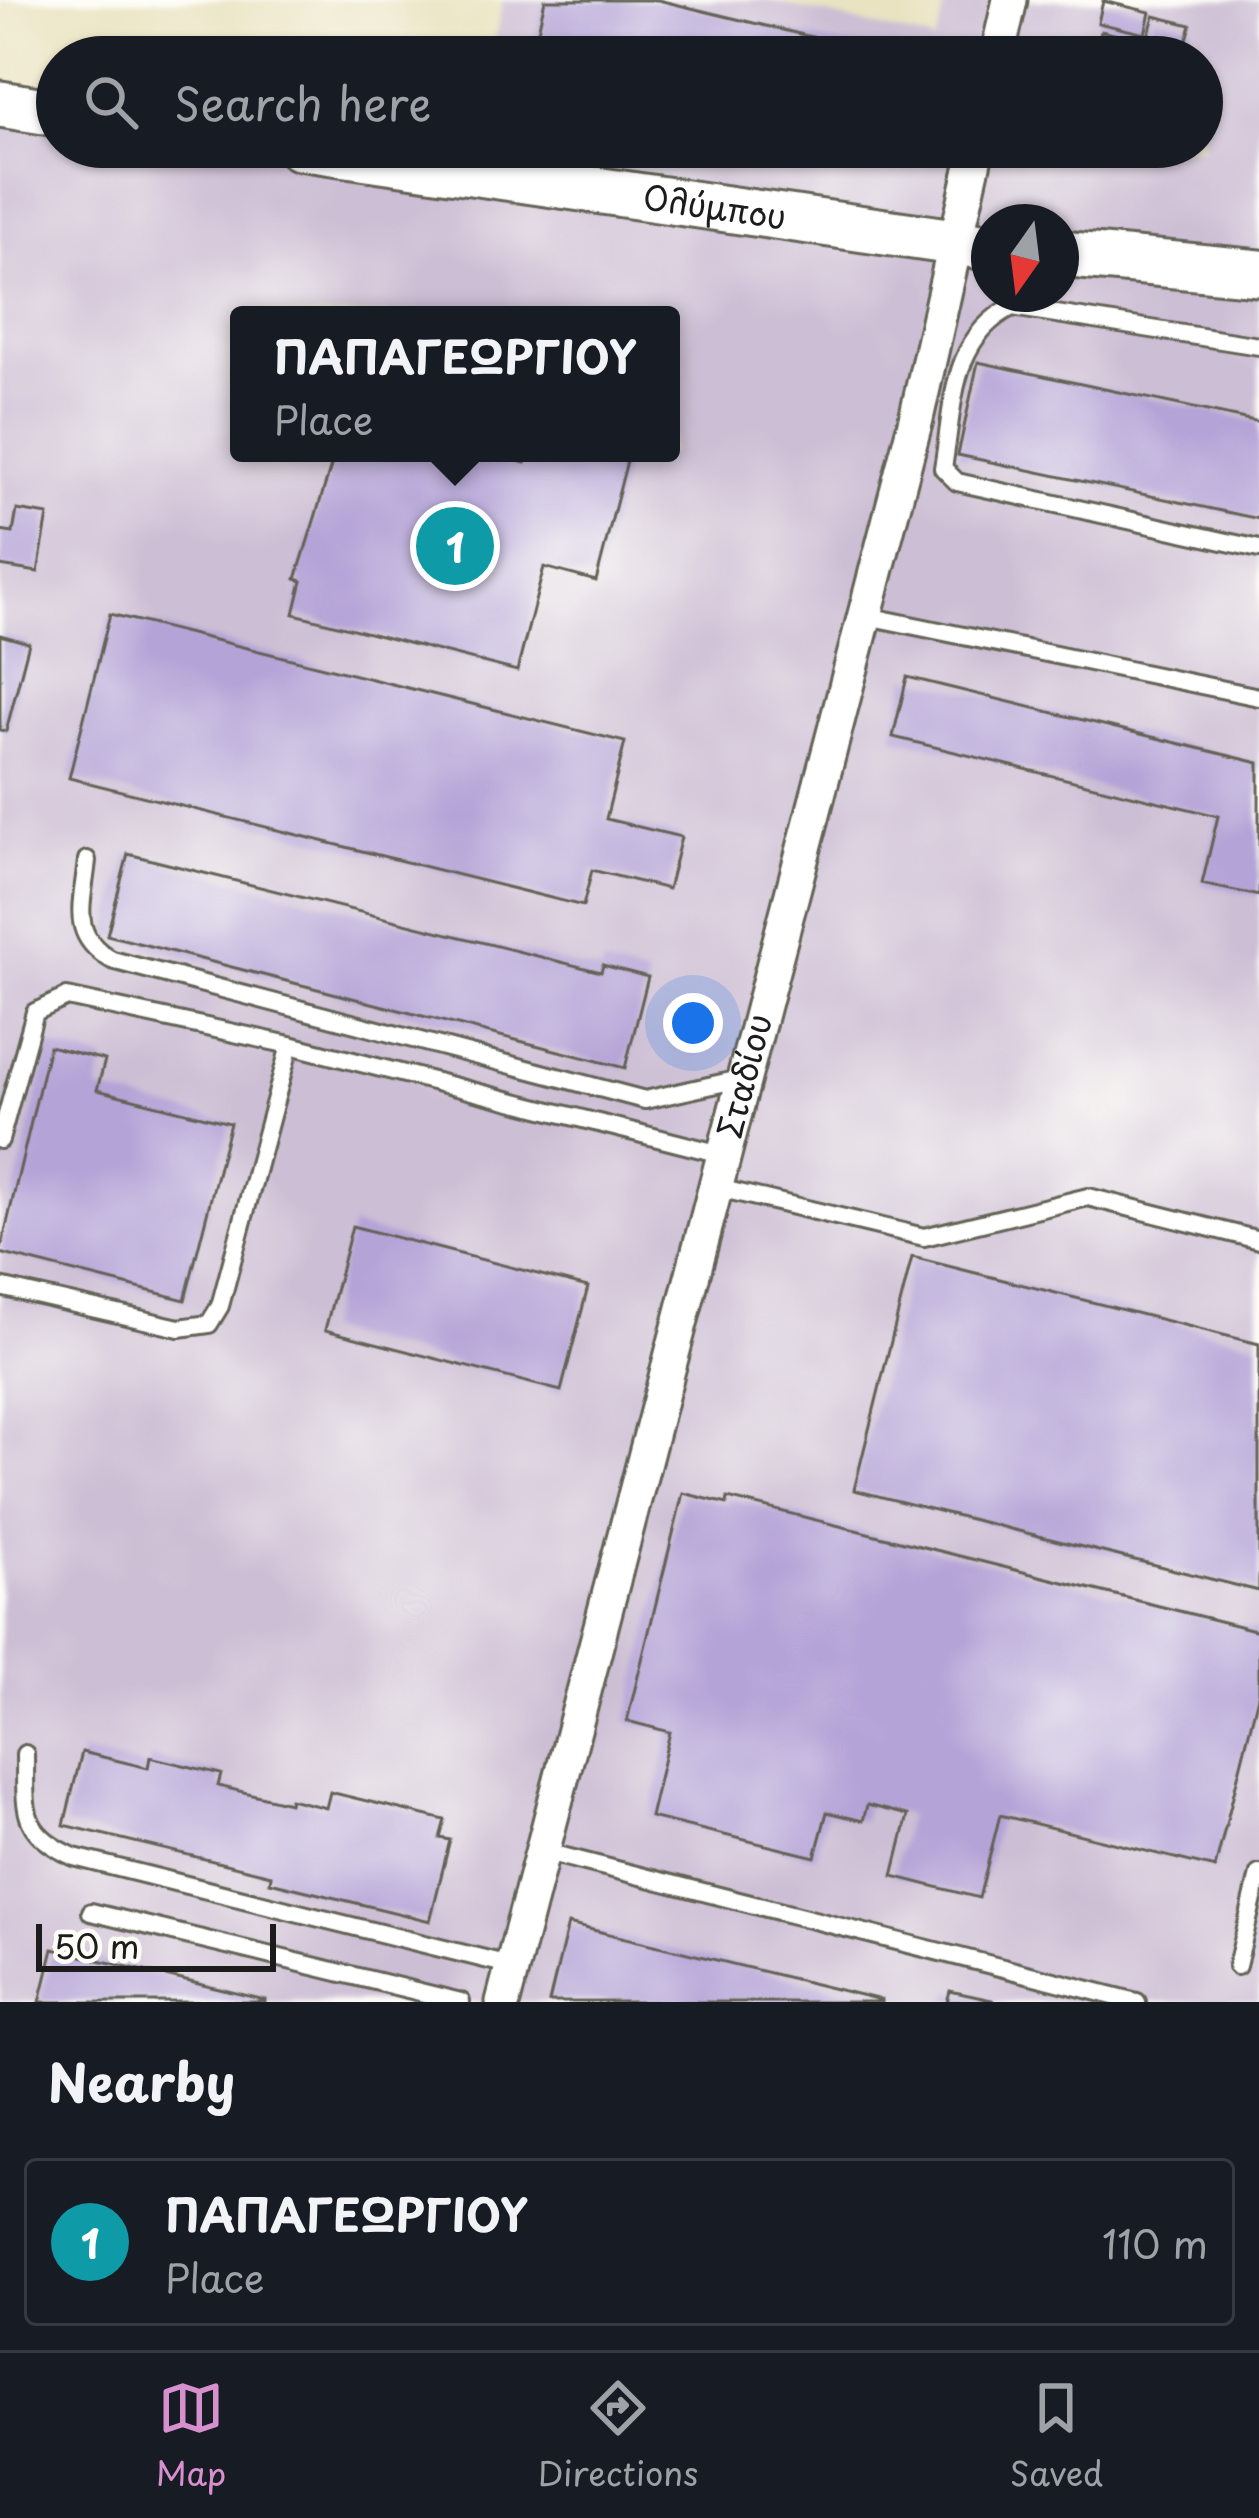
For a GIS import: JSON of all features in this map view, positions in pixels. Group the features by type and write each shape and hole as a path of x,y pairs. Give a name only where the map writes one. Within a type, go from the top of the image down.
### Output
{"street":[{"path":"1002,36 1010,0"},
{"path":"0,104 36,109"},
{"name":"Ολύμπου","path":"443,168 971,245"},
{"name":"Σταδίου","path":"974,204 976,168"},
{"name":"Σταδίου","path":"503,2002 862,615 971,248"},
{"path":"1079,256 1259,273"}],"lane":[{"path":"1259,346 1012,307 985,320 964,351 943,469 957,482 1259,550"},
{"path":"862,615 1259,697"},
{"path":"88,860 81,926 89,946 112,960 646,1100 740,1079"},
{"path":"0,1140 35,1012 67,997 290,1045 717,1170 920,1237 1088,1197 1259,1240"},
{"path":"0,1288 178,1328 209,1324 220,1306 290,1045"},
{"path":"25,1754 26,1816 34,1833 74,1857 512,1966"},
{"path":"542,1851 1137,2002"},
{"path":"1237,1966 1259,1874"},
{"path":"91,1912 461,2002"}],"shaded area":[{"path":"503,0 767,0 915,36 495,36"},
{"path":"947,0 1259,0 1259,2002 0,2002 0,121 36,127 36,168 1223,168 1223,36 937,36"}],"building":[{"path":"545,0 658,0 808,36 537,36"},
{"path":"1103,1 1150,12 1145,34 1098,23"},
{"path":"1154,16 1191,25 1188,36 1148,36"},
{"path":"978,362 1259,422 1259,519 958,455"},
{"path":"332,462 627,462 596,581 544,567 517,671 294,614 302,581 296,579"},
{"path":"17,510 48,515 38,572 0,566 0,531 13,533"},
{"path":"110,614 625,742 606,819 681,837 668,889 592,870 583,906 69,778"},
{"path":"0,635 29,643 6,731 0,730"},
{"path":"907,677 1259,763 1259,896 1202,884 1218,816 893,737"},
{"path":"128,854 601,972 603,965 648,977 625,1068 107,935"},
{"path":"49,1046 105,1060 97,1090 230,1123 185,1300 0,1253"},
{"path":"352,1226 588,1287 561,1391 325,1330"},
{"path":"912,1257 1259,1344 1259,1591 854,1490"},
{"path":"683,1493 727,1504 728,1498 1259,1631 1259,1692 1215,1868 1000,1815 979,1898 893,1876 908,1815 867,1805 863,1821 827,1812 815,1857 650,1817 670,1732 627,1721"},
{"path":"82,1752 148,1768 150,1757 221,1774 218,1786 289,1803 290,1799 326,1808 330,1792 445,1820 440,1838 450,1840 430,1921 270,1882 271,1875 64,1825"},
{"path":"568,1924 881,2000 881,2002 549,2002"},
{"path":"53,1949 265,2000 265,2002 40,2002"},
{"path":"950,1991 992,2000 947,2002"}],"place":[{"name":"ΠΑΠΑΓΕΩΡΓΙΟΥ","path":"455,546"}]}
